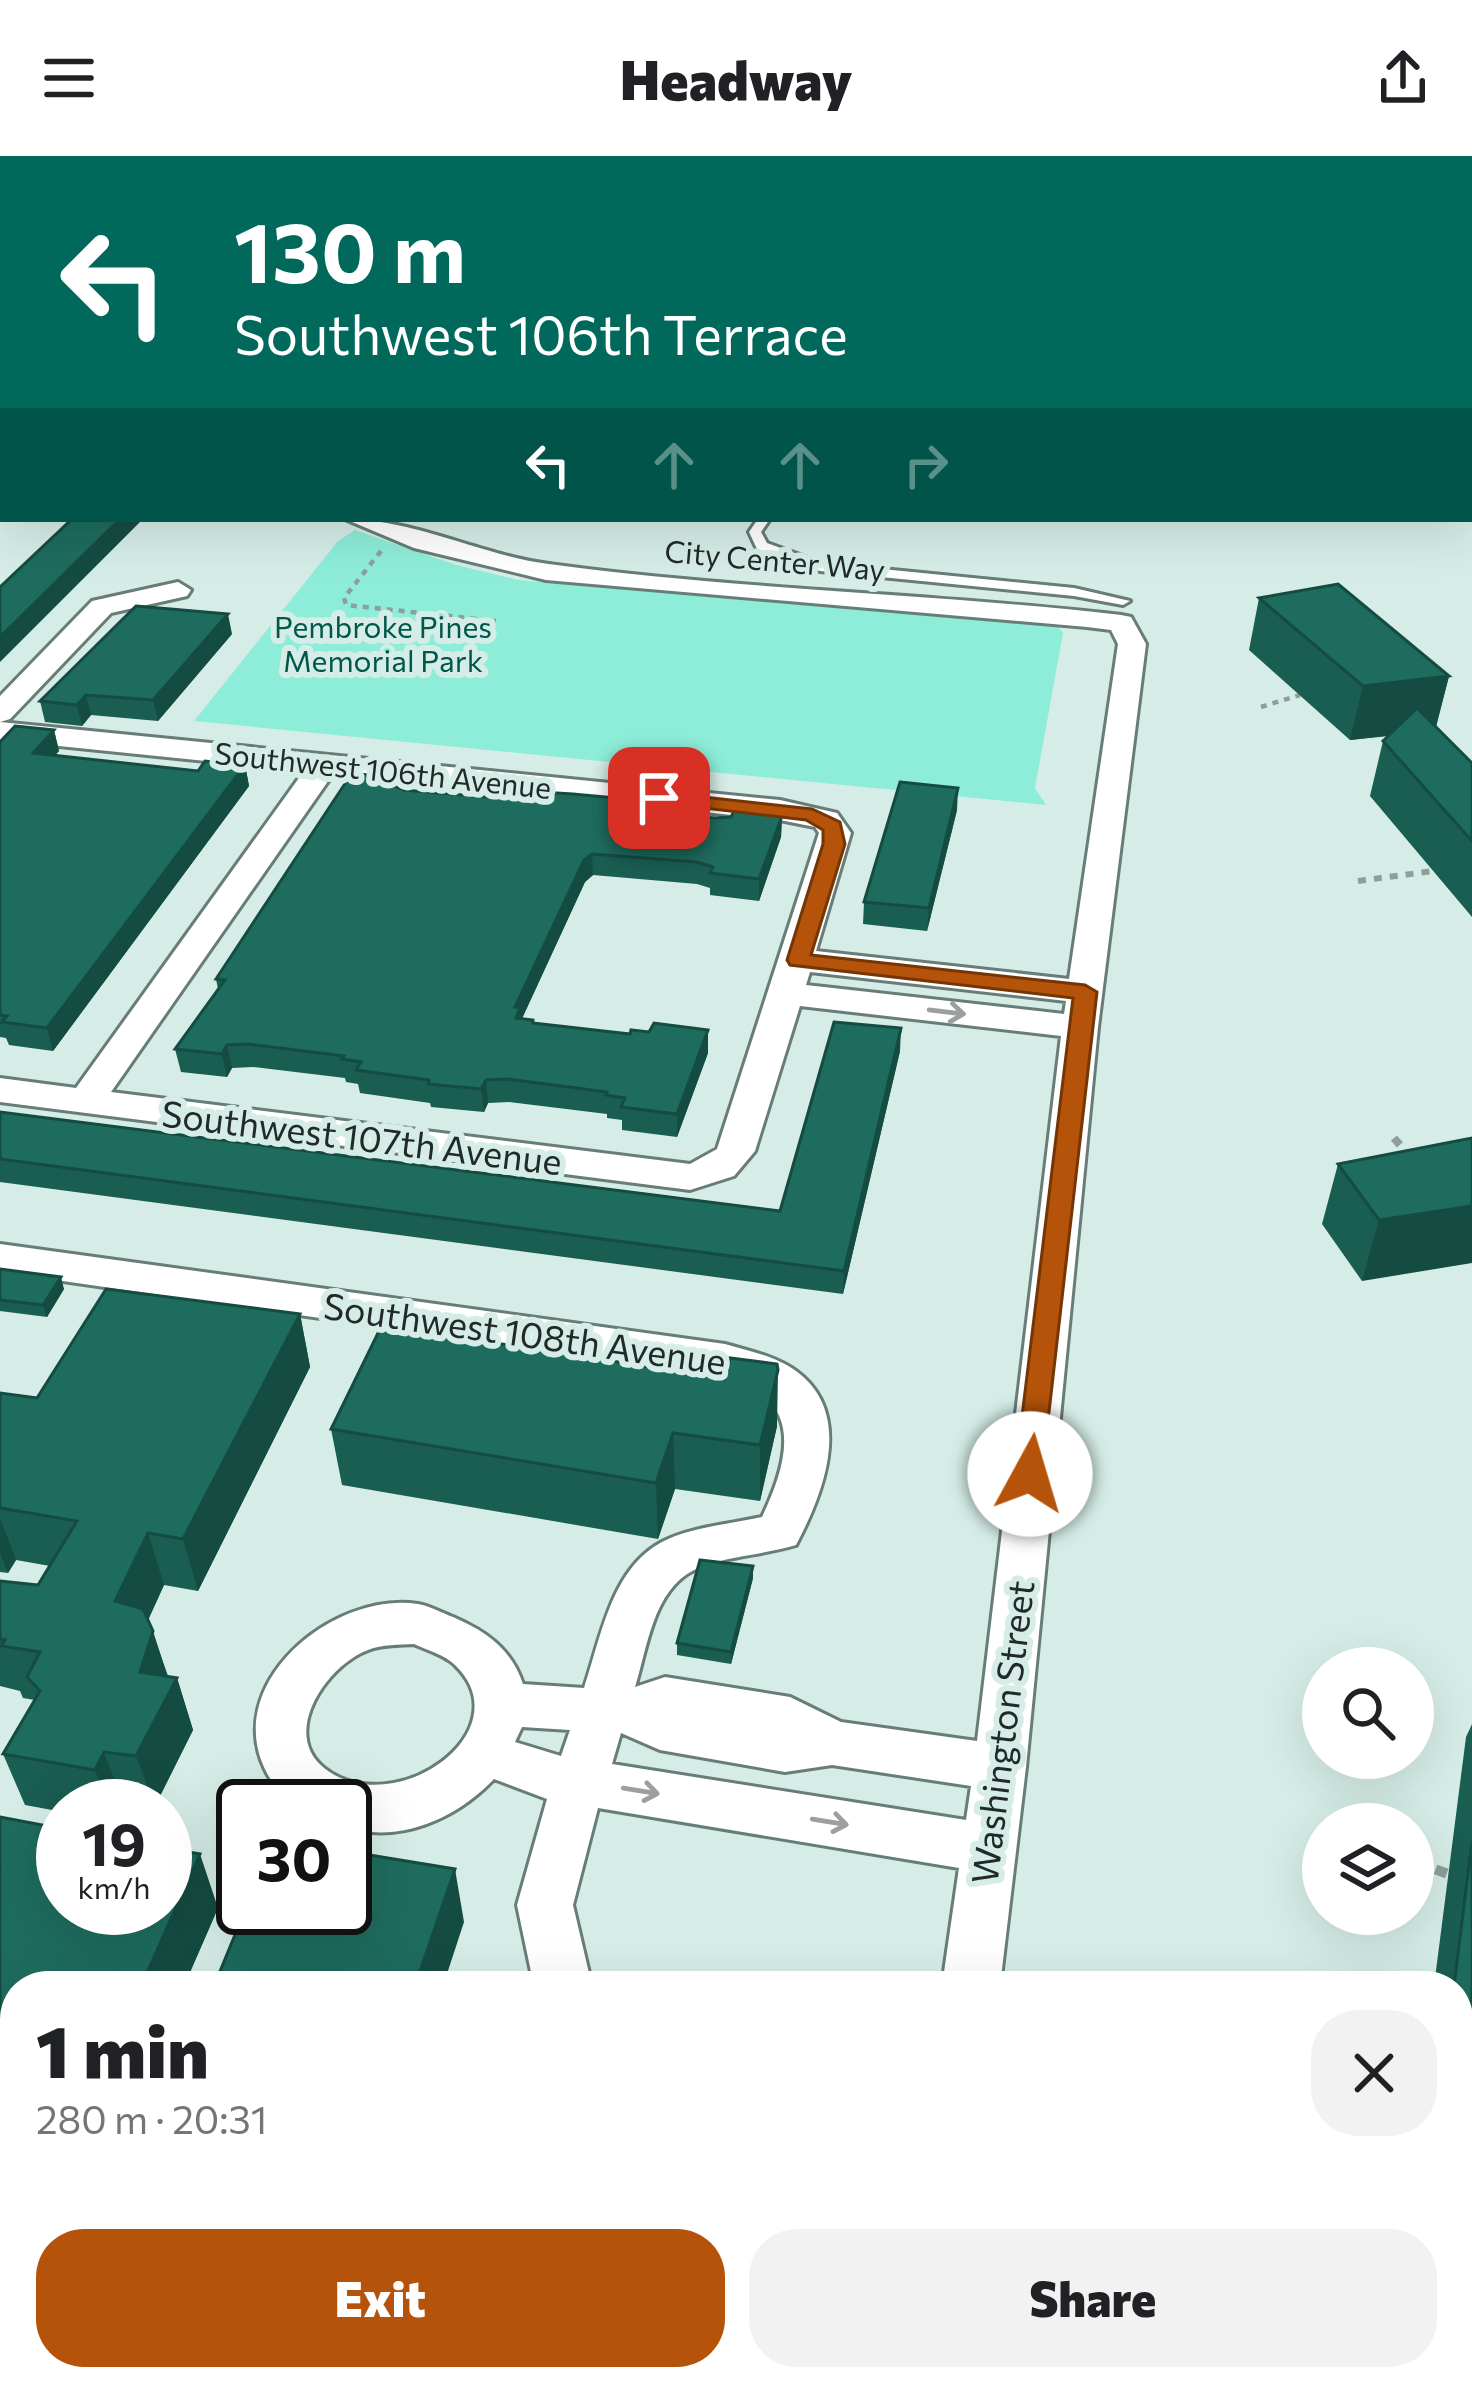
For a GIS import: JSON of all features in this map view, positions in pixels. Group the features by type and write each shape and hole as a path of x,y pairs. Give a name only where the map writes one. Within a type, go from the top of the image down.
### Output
{"street":[{"name":"City Center Way","path":"366,522 423,543 546,572 1122,612"},
{"path":"0,713 102,607 178,590"},
{"name":"Washington Street","path":"972,1971 1000,1767 1083,1010 1132,644 1122,612"},
{"name":"Southwest 106th Avenue","path":"0,731 812,815 833,827 834,844 794,977"},
{"path":"86,1101 325,763"},
{"path":"794,977 1083,1010"},
{"name":"Southwest 107th Avenue","path":"0,1090 690,1177 723,1168 740,1142 794,977"},
{"name":"Southwest 108th Avenue","path":"0,1258 724,1360 776,1376 807,1412 809,1436 789,1512 779,1532 679,1555 654,1574 628,1620 599,1737"},
{"path":"599,1737 550,1777 495,1729 599,1737 660,1728 1000,1767"},
{"path":"599,1737 770,1813 988,1848"},
{"path":"560,1971 545,1905 599,1737"},
{"path":"770,1813 808,1746"}],"lane":[{"path":"762,522 755,532 762,546 804,564 1075,592 1122,612"}],"path":[{"path":"390,540 344,603 496,621"},
{"path":"416,633 429,615"},
{"path":"1261,707 1300,695"},
{"path":"1358,881 1433,871"},
{"path":"1394,1138 1420,1169"},
{"path":"1434,1869 1448,1874"}],"green space":[{"name":"Pembroke Pines Memorial Park","path":"355,530 456,565 518,580 1058,627 1063,633 1035,788 1046,805 194,721 338,541"}],"building":[{"path":"69,522 117,522 0,637 0,587"},
{"path":"1338,584 1449,676 1363,686 1259,598"},
{"path":"136,606 228,614 153,700 86,695 77,705 40,701"},
{"path":"1417,708 1472,763 1472,841 1383,741"},
{"path":"15,726 54,730 33,753 198,771 205,761 245,765 47,1028 2,1022 7,1016 0,1015 0,742"},
{"path":"352,773 394,778 391,785 404,790 487,797 504,796 508,790 573,794 617,798 615,806 629,810 715,818 731,817 734,811 782,816 759,879 710,873 713,867 697,862 592,854 584,860 515,1007 520,1007 516,1018 533,1023 630,1034 631,1030 649,1032 654,1023 708,1030 677,1114 621,1107 625,1098 607,1092 507,1079 486,1080 481,1089 428,1084 429,1080 356,1070 361,1062 342,1059 344,1056 248,1044 227,1045 222,1054 175,1049 225,980 216,979"},
{"path":"900,782 958,788 929,908 864,902"},
{"path":"834,1022 901,1028 844,1271 0,1159 0,1112 780,1211"},
{"path":"1472,1138 1472,1206 1379,1220 1338,1164"},
{"path":"0,1269 61,1277 43,1305 0,1300"},
{"path":"106,1289 300,1314 183,1539 148,1533 115,1601 143,1609 153,1631 140,1672 177,1678 136,1756 104,1752 95,1770 3,1754 40,1691 27,1677 40,1652 1,1646 5,1640 0,1639 0,1581 38,1585 77,1521 0,1508 0,1393 37,1398"},
{"path":"382,1325 725,1379 730,1358 777,1364 778,1370 760,1445 673,1433 656,1483 331,1429"},
{"path":"700,1560 753,1566 731,1652 677,1643"},
{"path":"0,1817 36,1824 36,1935 164,1935 148,1971 0,1971"},
{"path":"1472,1841 1472,1971 1456,1971"},
{"path":"372,1855 455,1869 420,1971 220,1971 235,1935 372,1935"}],"route":[{"path":"659,798 812,815 833,827 834,844 798,960 1085,992 1030,1474"}]}
